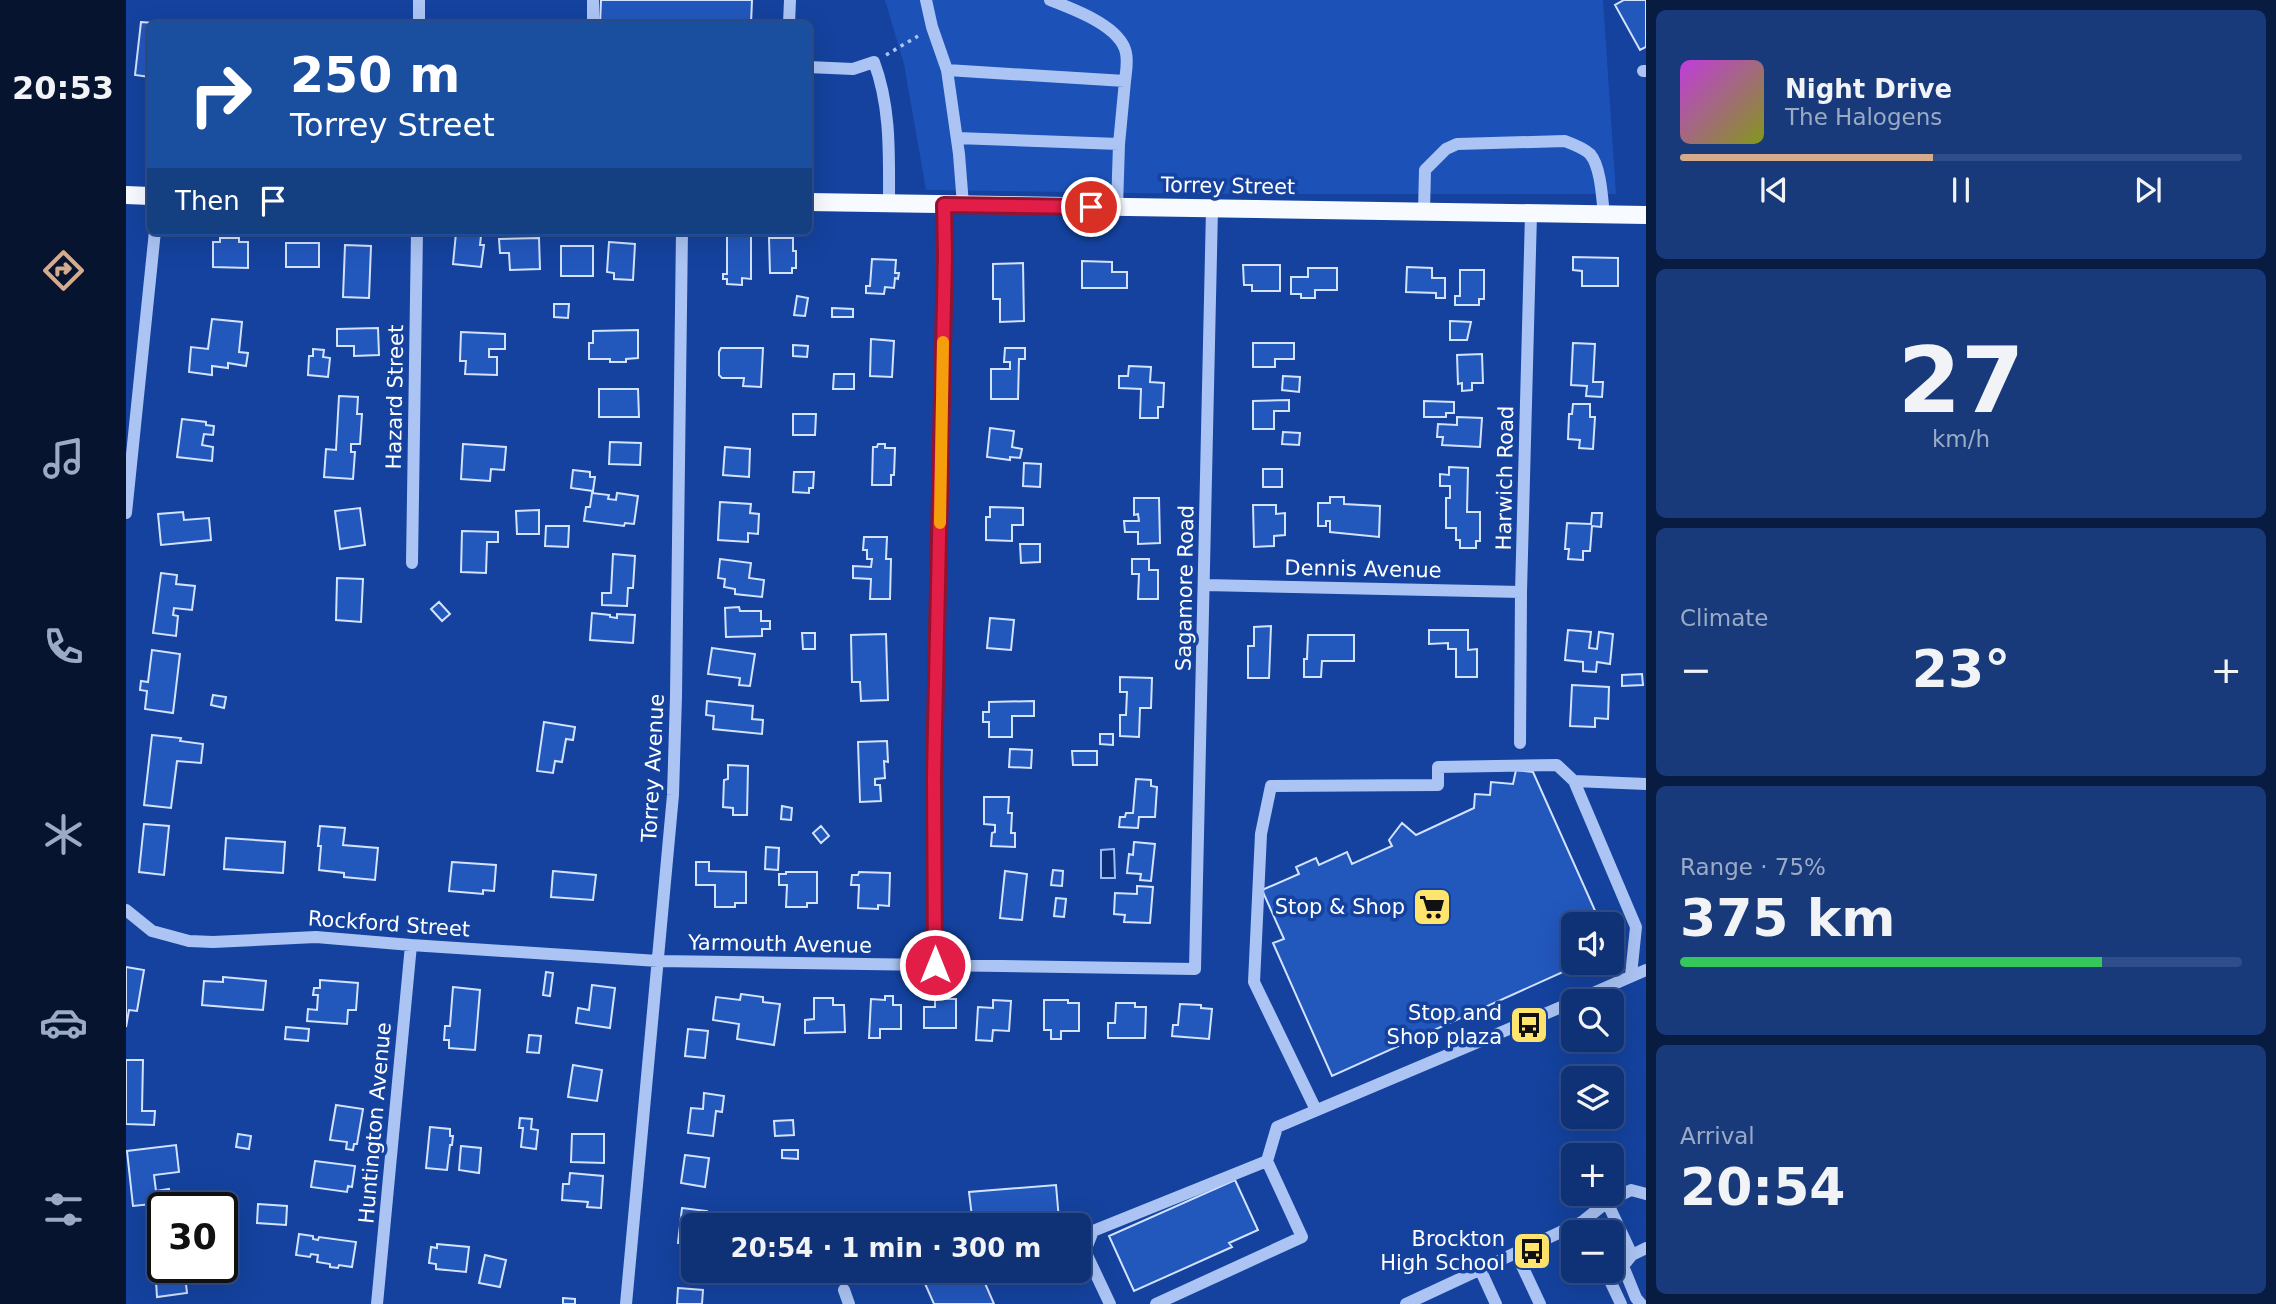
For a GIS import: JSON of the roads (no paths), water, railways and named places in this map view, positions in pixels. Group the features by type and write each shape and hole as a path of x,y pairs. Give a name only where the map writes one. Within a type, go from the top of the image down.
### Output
{"main road":[{"path":"126,195 147,196"},
{"name":"Torrey Street","path":"812,202 1646,215"}],"street":[{"path":"419,0 419,21"},
{"path":"593,0 593,21"},
{"path":"789,21 790,0"},
{"path":"926,0 947,70 957,138 962,205"},
{"path":"1050,0 1090,17 1119,38 1124,46 1127,58 1119,144 1117,207"},
{"path":"812,67 853,69 874,62 882,84 889,141 890,203"},
{"path":"947,70 1125,81"},
{"path":"957,138 1119,144"},
{"path":"1424,212 1425,170 1446,149 1457,144 1565,141 1591,155 1599,176 1604,215"},
{"path":"935,965 934,776 944,205"},
{"name":"Sagamore Road","path":"1195,969 1212,209"},
{"name":"Harwich Road","path":"1520,743 1521,592 1531,214"},
{"path":"126,513 155,235"},
{"name":"Hazard Street","path":"412,563 417,235"},
{"name":"Torrey Avenue","path":"626,1304 673,795 682,235"},
{"name":"Dennis Avenue","path":"1205,585 1521,592"},
{"path":"1316,1110 1254,982 1261,834 1271,786 1438,785 1438,767 1556,765 1574,781 1636,927 1631,975"},
{"path":"1574,781 1646,784"},
{"name":"Rockford Street","path":"126,909 152,931 189,941 316,937 658,961"},
{"name":"Huntington Avenue","path":"377,1304 411,945"},
{"name":"Yarmouth Avenue","path":"658,961 1195,969"},
{"path":"1600,989 1646,971"},
{"path":"1156,1304 1302,1237 1267,1161 1277,1127 1561,1006"},
{"path":"1111,1304 1085,1251 1093,1231 1267,1161"},
{"path":"1624,1194 1631,1190 1645,1193"},
{"path":"1590,1220 1603,1206"},
{"path":"1609,1206 1633,1255"},
{"path":"1406,1304 1433,1298 1480,1269 1561,1236"},
{"path":"1641,1304 1623,1266 1633,1255 1646,1248"},
{"path":"1516,1253 1540,1304"},
{"path":"1480,1269 1496,1304"},
{"path":"1611,1283 1620,1304"},
{"path":"844,1290 849,1304"}],"place":[{"name":"Stop & Shop","path":"1432,907"},
{"name":"Stop and Shop plaza","path":"1529,1025"},
{"name":"Brockton High School","path":"1532,1251"}]}
